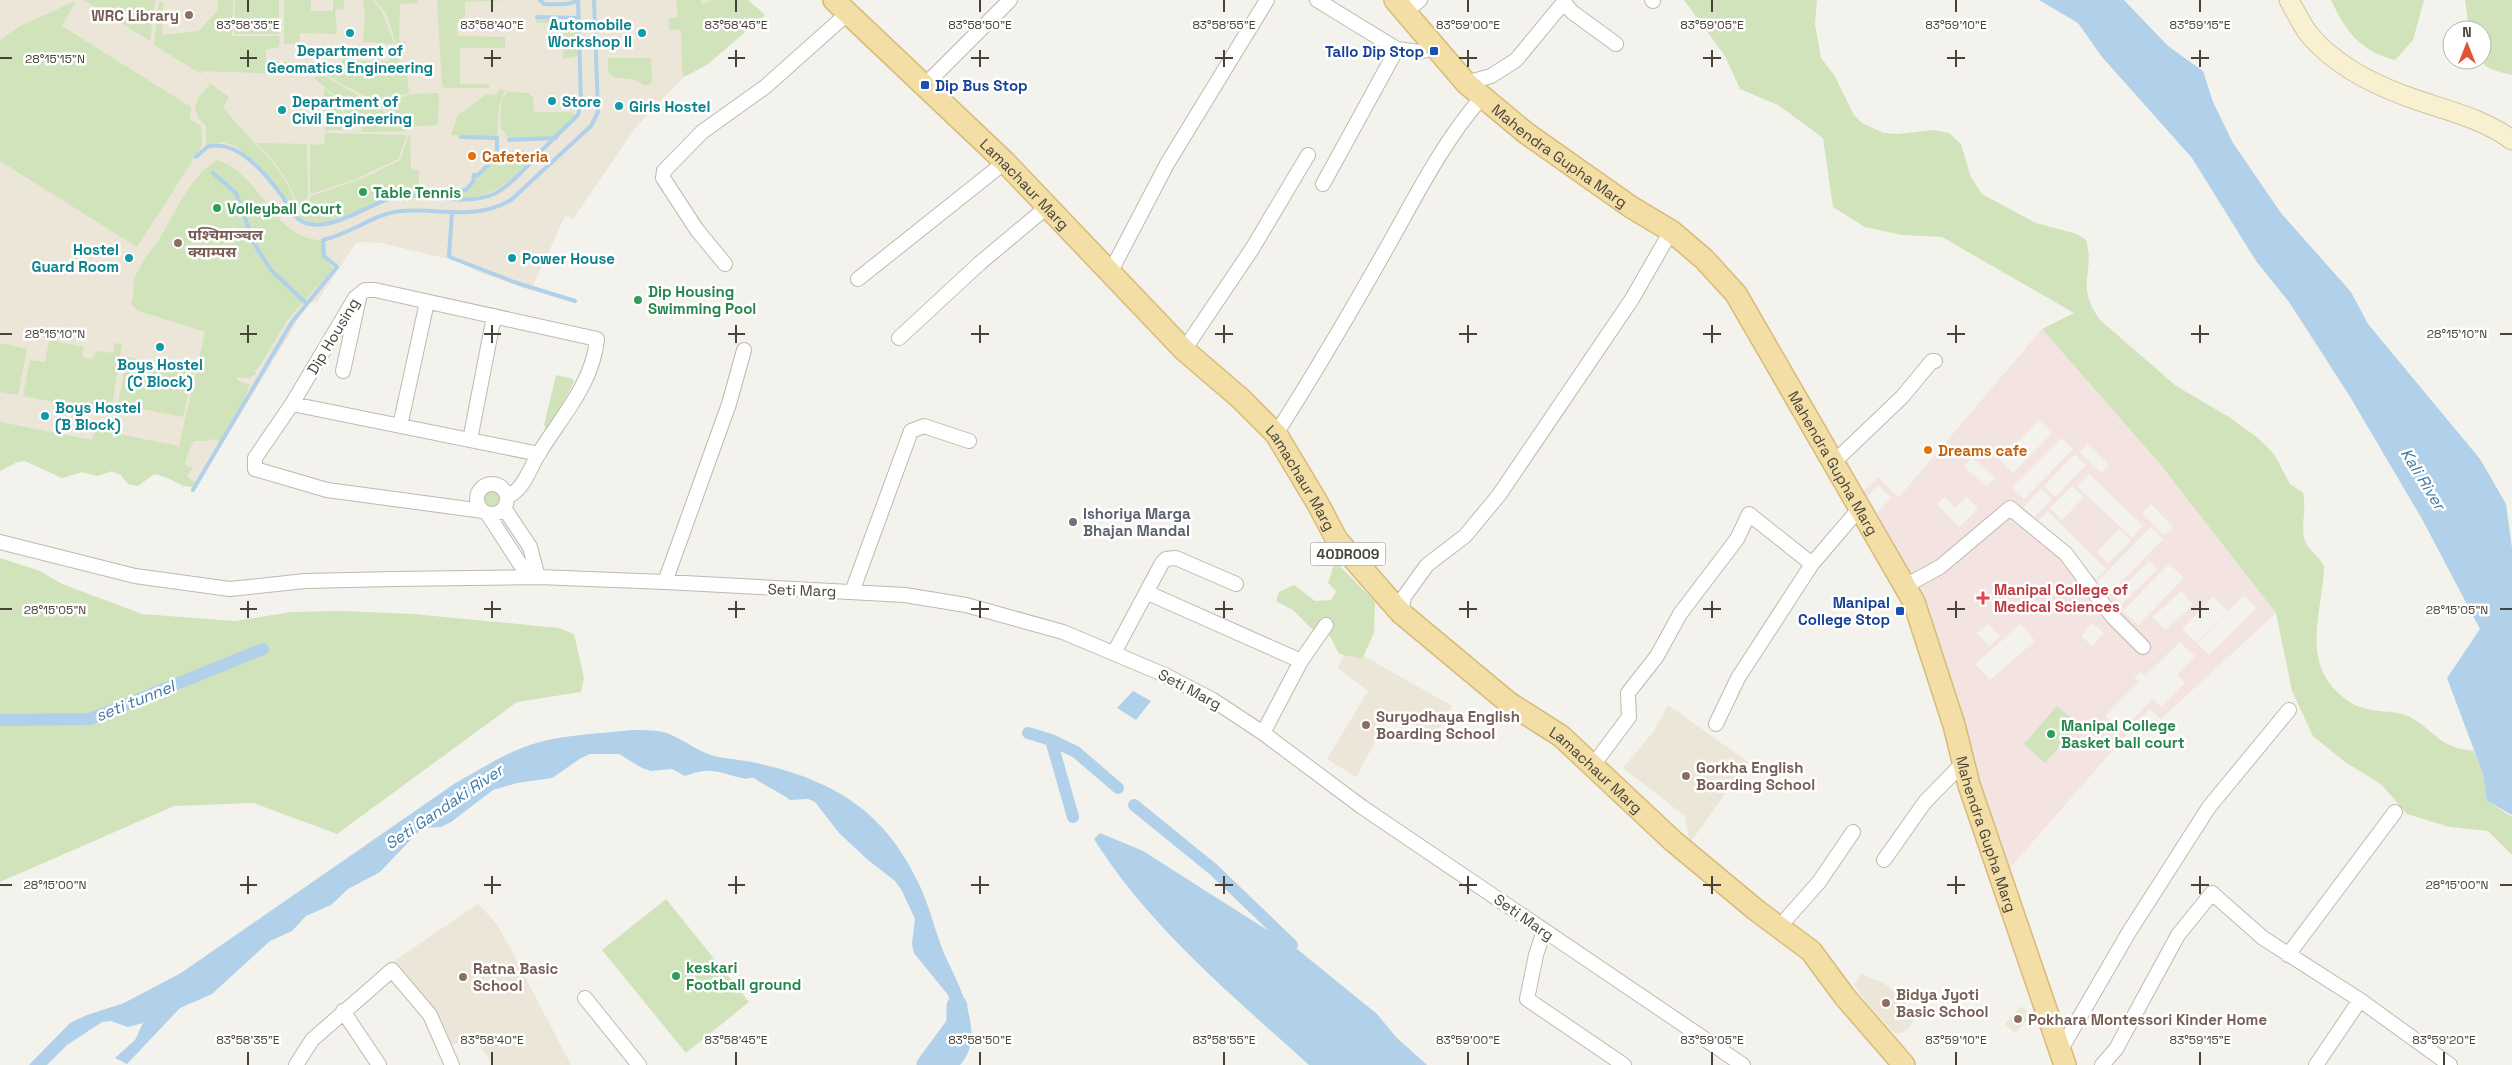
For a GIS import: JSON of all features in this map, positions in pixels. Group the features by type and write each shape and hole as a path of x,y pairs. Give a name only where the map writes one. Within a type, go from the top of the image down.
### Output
{"main road":[{"path":"2289,0 2309,34 2364,77 2414,99 2470,117 2512,140"},
{"name":"Mahendra Gupha Marg","path":"1407,4 1434,48 1474,90 1526,133 1631,207 1671,231 1704,259 1736,294 1914,602 1951,716 1962,764 2063,1058"},
{"name":"Lamachaur Marg","path":"841,6 1004,162 1184,350 1240,398 1276,434 1337,540 1401,613 1440,648 1509,703 1561,736 1594,764 1614,787 1673,841 1810,951 1904,1065"}],"street":[{"path":"925,85 1010,0"},
{"path":"1110,273 1167,164 1267,0"},
{"path":"1317,0 1397,49 1419,52 1434,48"},
{"path":"1276,434 1315,372 1459,124 1474,90 1491,76 1516,60 1566,1 1572,12 1616,44"},
{"path":"725,264 680,204 663,178 664,171 702,132 759,92 841,6"},
{"path":"1323,184 1397,49"},
{"path":"1184,350 1252,249 1308,155"},
{"path":"858,279 1004,162"},
{"path":"900,338 980,262 1047,207"},
{"path":"1401,613 1404,597 1427,565 1465,536 1499,495 1632,299 1671,231"},
{"name":"Dip Housing","path":"485,512 327,490 259,471 254,466 255,458 292,404 355,298 361,292 375,290 597,339 586,378 568,412 538,454 521,486 506,502"},
{"path":"343,371 361,292"},
{"path":"400,426 427,302"},
{"path":"470,440 494,316"},
{"path":"665,582 729,404 744,350"},
{"path":"1833,463 1902,397 1932,361 1935,361"},
{"path":"292,404 538,454"},
{"path":"852,592 911,430 924,426 969,441"},
{"path":"497,485 504,490 506,502 530,547 538,577 520,564 485,512 477,498 484,486 497,485"},
{"path":"485,512 496,513 506,502"},
{"path":"1905,586 1940,567 2010,508 2066,554 2112,616 2143,646"},
{"path":"1716,724 1738,678 1812,564 1859,509"},
{"path":"1594,764 1629,717 1628,693 1657,656 1680,614 1737,540 1749,514 1812,564"},
{"name":"Seti Marg","path":"0,542 135,576 230,589 330,580 538,577 665,582 906,595 966,606 1063,632 1165,675 1213,700 1263,733 1362,807 1743,1065"},
{"path":"1114,654 1148,593 1162,563 1166,559 1176,558 1236,584"},
{"path":"1148,593 1301,661"},
{"path":"1263,733 1301,661 1326,625"},
{"path":"2063,1058 2129,932 2209,807 2289,710"},
{"path":"1884,860 1924,802 1962,764"},
{"path":"2288,955 2395,812"},
{"path":"1780,926 1819,882 1853,832"},
{"path":"2102,1065 2116,1049 2178,935 2212,893 2263,938 2360,1000 2450,1065"},
{"path":"1544,931 1536,955 1527,999 1624,1065"},
{"path":"296,1065 312,1040 342,1011 392,970 430,1015 452,1065"},
{"path":"584,998 639,1065"},
{"path":"2316,1065 2360,1000"},
{"path":"342,1011 380,1065"}],"shaded area":[{"name":"पश्‍चिमाञ्‍चल क्याम्पस","path":"0,0 748,0 765,15 708,64 684,77 634,130 573,219 565,216 531,290 478,272 463,262 381,243 360,242 355,244 317,302 305,303 295,325 196,487 183,487 170,478 154,474 138,486 128,484 121,475 112,471 97,476 82,472 62,478 25,461 17,462 0,471"},
{"name":"Manipal College of Medical Sciences","path":"2042,329 2160,464 2276,613 2161,719 2149,709 2009,869 1990,822 1942,659 1856,498 1879,477 1898,498","holes":["2039,420 2052,433 2013,473 2000,460","2061,438 2073,449 2024,499 2012,487","2087,444 2109,465 2102,473 2080,453","2075,454 2086,465 2055,497 2044,486","1971,457 1995,477 1987,486 1964,467","2089,474 2143,526 2132,538 2077,486","1878,485 1891,498 1874,516 1861,502","2072,486 2084,497 2062,520 2050,508","2041,489 2052,499 2029,523 2018,513","1945,497 1955,508 1967,497 1978,509 1959,527 1937,504","2151,504 2173,527 2164,535 2142,513","2048,511 2106,569 2096,579 2038,521","2151,527 2163,539 2108,595 2096,583","2119,529 2131,541 2108,563 2097,552","2149,561 2157,569 2122,604 2114,596","2169,564 2184,578 2138,625 2123,611","2181,591 2193,605 2165,630 2153,617","2244,595 2256,608 2209,655 2197,643","2213,597 2228,611 2196,642 2182,629","2092,623 2104,633 2092,646 2081,636","1988,624 2000,637 1989,646 1977,633","2021,624 2035,641 1990,680 1975,664","2180,642 2195,656 2177,675 2185,683 2161,707 2153,699 2120,731 2105,716 2139,682 2134,678 2141,672 2145,676"]},
{"name":"Suryodhaya English Boarding School","path":"1348,647 1452,706 1434,738 1392,711 1356,777 1327,759 1368,691 1338,668"},
{"name":"Gorkha English Boarding School","path":"1668,705 1748,762 1690,843 1685,816 1623,768 1654,731"},
{"name":"Ratna Basic School","path":"478,904 496,923 571,1065 494,1065 473,1037 449,1046 391,963"},
{"name":"Bidya Jyoti Basic School","path":"1861,974 1884,983 1900,997 1916,1016 1908,1029 1896,1034 1871,1008 1854,985"},
{"name":"Pokhara Montessori Kinder Home","path":"2021,1006 2031,1015 2015,1033 2005,1024"}],"green space":[{"path":"84,0 155,0 150,41"},
{"path":"218,0 233,0 232,36 280,36 279,47 266,50 266,62 279,61 280,74 202,71 201,74 154,45 159,2 163,2 162,35 199,31 218,10"},
{"path":"235,0 279,0 279,34 234,34"},
{"path":"284,0 311,0 311,11 333,11 333,0 344,0 344,9 335,10 337,34 300,33 299,44 284,44"},
{"path":"363,0 372,0 377,5 386,20 395,44 363,42 365,14"},
{"path":"375,0 418,0 418,3 400,4 399,41 406,41 406,44 396,44 387,15"},
{"path":"437,0 508,0 465,2 465,23 457,23 457,36 505,37 505,48 460,48 460,84 489,84 489,88 445,88 442,85"},
{"path":"676,0 700,0 703,4 712,0 748,0 765,15 708,64 684,77 682,70 681,30 669,29 669,19 678,17"},
{"path":"1684,0 1817,0 1815,24 1821,58 1834,75 1854,115 1862,123 1884,133 1897,134 1933,130 1949,133 1961,144 1971,177 1982,194 2036,223 2077,234 2086,240 2089,261 2087,278 2088,297 2092,308 2100,320 2176,386 2229,417 2258,438 2274,454 2290,484 2303,493 2305,541 2324,567 2318,615 2317,647 2319,662 2325,676 2335,690 2353,704 2366,709 2405,715 2417,721 2446,743 2457,748 2474,751 2483,774 2487,801 2512,817 2512,855 2488,831 2449,827 2407,814 2381,784 2345,762 2313,736 2292,691 2276,613 2160,464 2042,329 2074,313 1942,237 1902,235 1865,227 1833,207 1823,138 1778,105 1740,89 1725,56"},
{"path":"2331,0 2424,0 2413,40 2395,60 2372,51 2356,39 2343,22"},
{"path":"2465,0 2512,0 2512,75 2492,69 2492,20 2468,20"},
{"path":"73,2 75,3 62,26 191,107 190,119 201,126 202,146 137,247 0,161 0,40 20,26"},
{"path":"537,17 578,19 579,56 563,59 563,23 536,23"},
{"path":"400,47 399,69 394,69 400,70 400,74 407,74 409,93 374,101 324,74 326,66 342,66 343,51 349,50 349,61 389,61 390,48"},
{"path":"608,58 651,58 652,82 649,85 643,85 635,80 612,75 608,72"},
{"path":"284,62 317,63 315,74 283,73"},
{"path":"325,76 381,109 408,131 361,132 362,122 350,120 336,97 313,77"},
{"path":"208,82 229,97 223,107 278,169 294,198 298,214 254,160 244,155 236,146 222,142 206,145 206,126 198,118 195,108 198,98 209,86"},
{"path":"324,88 333,96 343,112 345,130 325,130"},
{"path":"500,89 505,90 499,106 497,138 451,135 458,115 487,94 496,95"},
{"path":"507,92 530,93 533,96 534,112 570,112 576,115 556,137 508,139 505,132 501,129 500,120 501,104"},
{"path":"439,93 438,125 408,127 376,103 398,99 410,94"},
{"path":"410,132 411,168 419,171 419,190 438,190 438,196 411,195 395,197 346,216 321,223 309,222 299,218 311,196 368,176 400,160"},
{"path":"325,133 407,135 398,159 356,179 310,194 310,145 324,144"},
{"path":"257,143 307,144 308,197 299,214 294,194 284,176"},
{"path":"528,154 534,155 533,159 514,177 495,190 474,197 461,199 447,198 448,191 466,191 473,183 474,178 486,170 490,162 497,161 500,166 505,164 507,158 520,157 521,161 528,159"},
{"path":"217,160 241,174 288,227 299,235 322,241 323,256 333,269 288,319 259,367 254,371 256,374 249,378 236,377 239,381 250,385 240,408 221,441 210,439 207,441 194,441 185,465 193,468 187,476 194,482 198,480 195,487 189,487 154,474 138,486 128,484 121,475 112,471 97,476 82,472 62,478 25,461 17,462 0,471 0,422 92,440 94,430 105,431 178,446 177,455 205,332 139,311 131,304 135,277 145,259 158,241 190,186 198,176"},
{"path":"49,340 84,347 82,356 89,359 94,357 96,351 113,353 115,343 122,344 112,405 110,405 108,415 91,412 91,409 23,396 30,360 45,362"},
{"path":"0,343 27,349 18,395 0,392"},
{"path":"127,357 194,370 183,417 118,404"},
{"path":"556,375 573,379 574,382 550,427 546,428 544,425"},
{"path":"492,489 498,492 501,498 498,504 492,507 486,504 483,498 486,492"},
{"path":"0,558 40,571 62,584 142,614 235,621 291,612 343,611 413,614 559,628 574,634 584,678 581,692 517,702 337,834 253,803 174,806 0,882"},
{"path":"1335,561 1375,602 1374,633 1362,659 1339,654 1330,636 1314,631 1293,610 1276,601 1279,592 1294,585 1315,601 1331,600 1336,591 1328,583"},
{"name":"Manipal College Basket ball court","path":"2057,706 2079,725 2045,763 2024,744"},
{"name":"keskari Football ground","path":"666,899 749,1002 686,1053 602,950"}],"water":[{"name":"Kali River","path":"2039,0 2124,0 2168,46 2203,71 2213,102 2233,143 2281,213 2351,292 2368,324 2480,459 2506,504 2512,548 2512,815 2487,801 2483,774 2447,678 2480,629 2422,519 2349,395 2289,302 2256,261 2192,158 2102,57 2078,23"},
{"path":"1133,691 1151,701 1136,720 1117,708"},
{"path":"633,730 667,733 711,755 752,762 806,778 830,788 852,801 872,817 905,858 919,884 964,999 969,1014 971,1041 967,1054 960,1065 930,1065 944,1054 949,1044 954,1020 953,1009 948,995 914,953 912,944 915,919 902,891 895,881 868,860 839,833 815,802 808,799 790,800 754,778 744,779 714,771 701,771 685,776 672,769 651,771 642,768 619,754 590,754 552,778 517,783 493,790 451,822 441,827 422,828 380,872 348,889 331,905 306,916 292,931 270,941 212,994 180,1008 127,1064 115,1058 135,1040 143,1023 128,1027 111,1021 102,1022 67,1045 47,1065 29,1065 70,1023 87,1015 124,1003 181,973 454,784 491,763 510,753 543,741 568,736"},
{"path":"1100,833 1143,851 1297,949 1377,1014 1396,1037 1427,1065 1309,1065 1222,986 1166,931 1140,902 1094,839"}],"waterway":[{"path":"536,156 578,115 581,101 578,0 557,4 544,4 540,0"},
{"path":"193,490 292,322 337,267 324,256 323,240 373,219 402,211 471,212 498,206 511,200 591,126 598,112 594,0"},
{"path":"537,17 579,18"},
{"path":"446,199 447,191 466,190 473,182 474,175 478,175 488,165 488,160 497,160 497,138 461,137"},
{"path":"509,140 556,138"},
{"path":"196,157 207,147 218,146 240,153 268,178 296,217 303,222 313,225 336,222 392,198 417,196 469,199 494,194 510,183 536,157 535,154 511,153"},
{"path":"213,173 236,193 255,245 271,270 307,304"},
{"path":"452,212 449,256 517,283 575,301"},
{"name":"seti tunnel","path":"0,720 90,719 263,649"},
{"path":"1028,733 1051,740 1073,817"},
{"path":"1051,740 1076,752 1118,788"},
{"path":"1134,805 1214,870 1292,945"},
{"name":"Seti Gandaki River","path":"927,1065 957,1024 957,1006"}],"place":[{"name":"WRC Library","path":"189,15"},
{"name":"Department of Geomatics Engineering","path":"350,33"},
{"name":"Automobile Workshop II","path":"642,33"},
{"name":"Tallo Dip Stop","path":"1434,51"},
{"name":"Dip Bus Stop","path":"925,85"},
{"name":"Store","path":"552,101"},
{"name":"Girls Hostel","path":"619,106"},
{"name":"Department of Civil Engineering","path":"282,110"},
{"name":"Cafeteria","path":"472,156"},
{"name":"Table Tennis","path":"363,192"},
{"name":"Volleyball Court","path":"217,208"},
{"name":"पश्‍चिमाञ्‍चल क्याम्पस","path":"178,243"},
{"name":"Hostel Guard Room","path":"129,258"},
{"name":"Power House","path":"512,258"},
{"name":"Dip Housing Swimming Pool","path":"638,300"},
{"name":"Boys Hostel (C Block)","path":"160,347"},
{"name":"Boys Hostel (B Block)","path":"45,416"},
{"name":"Dreams cafe","path":"1928,450"},
{"name":"Ishoriya Marga Bhajan Mandal","path":"1073,522"},
{"name":"Manipal College of Medical Sciences","path":"1983,598"},
{"name":"Manipal College Stop","path":"1900,611"},
{"name":"Suryodhaya English Boarding School","path":"1366,725"},
{"name":"Manipal College Basket ball court","path":"2051,734"},
{"name":"Gorkha English Boarding School","path":"1686,776"},
{"name":"keskari Football ground","path":"676,976"},
{"name":"Ratna Basic School","path":"463,977"},
{"name":"Bidya Jyoti Basic School","path":"1886,1003"},
{"name":"Pokhara Montessori Kinder Home","path":"2018,1019"}]}
